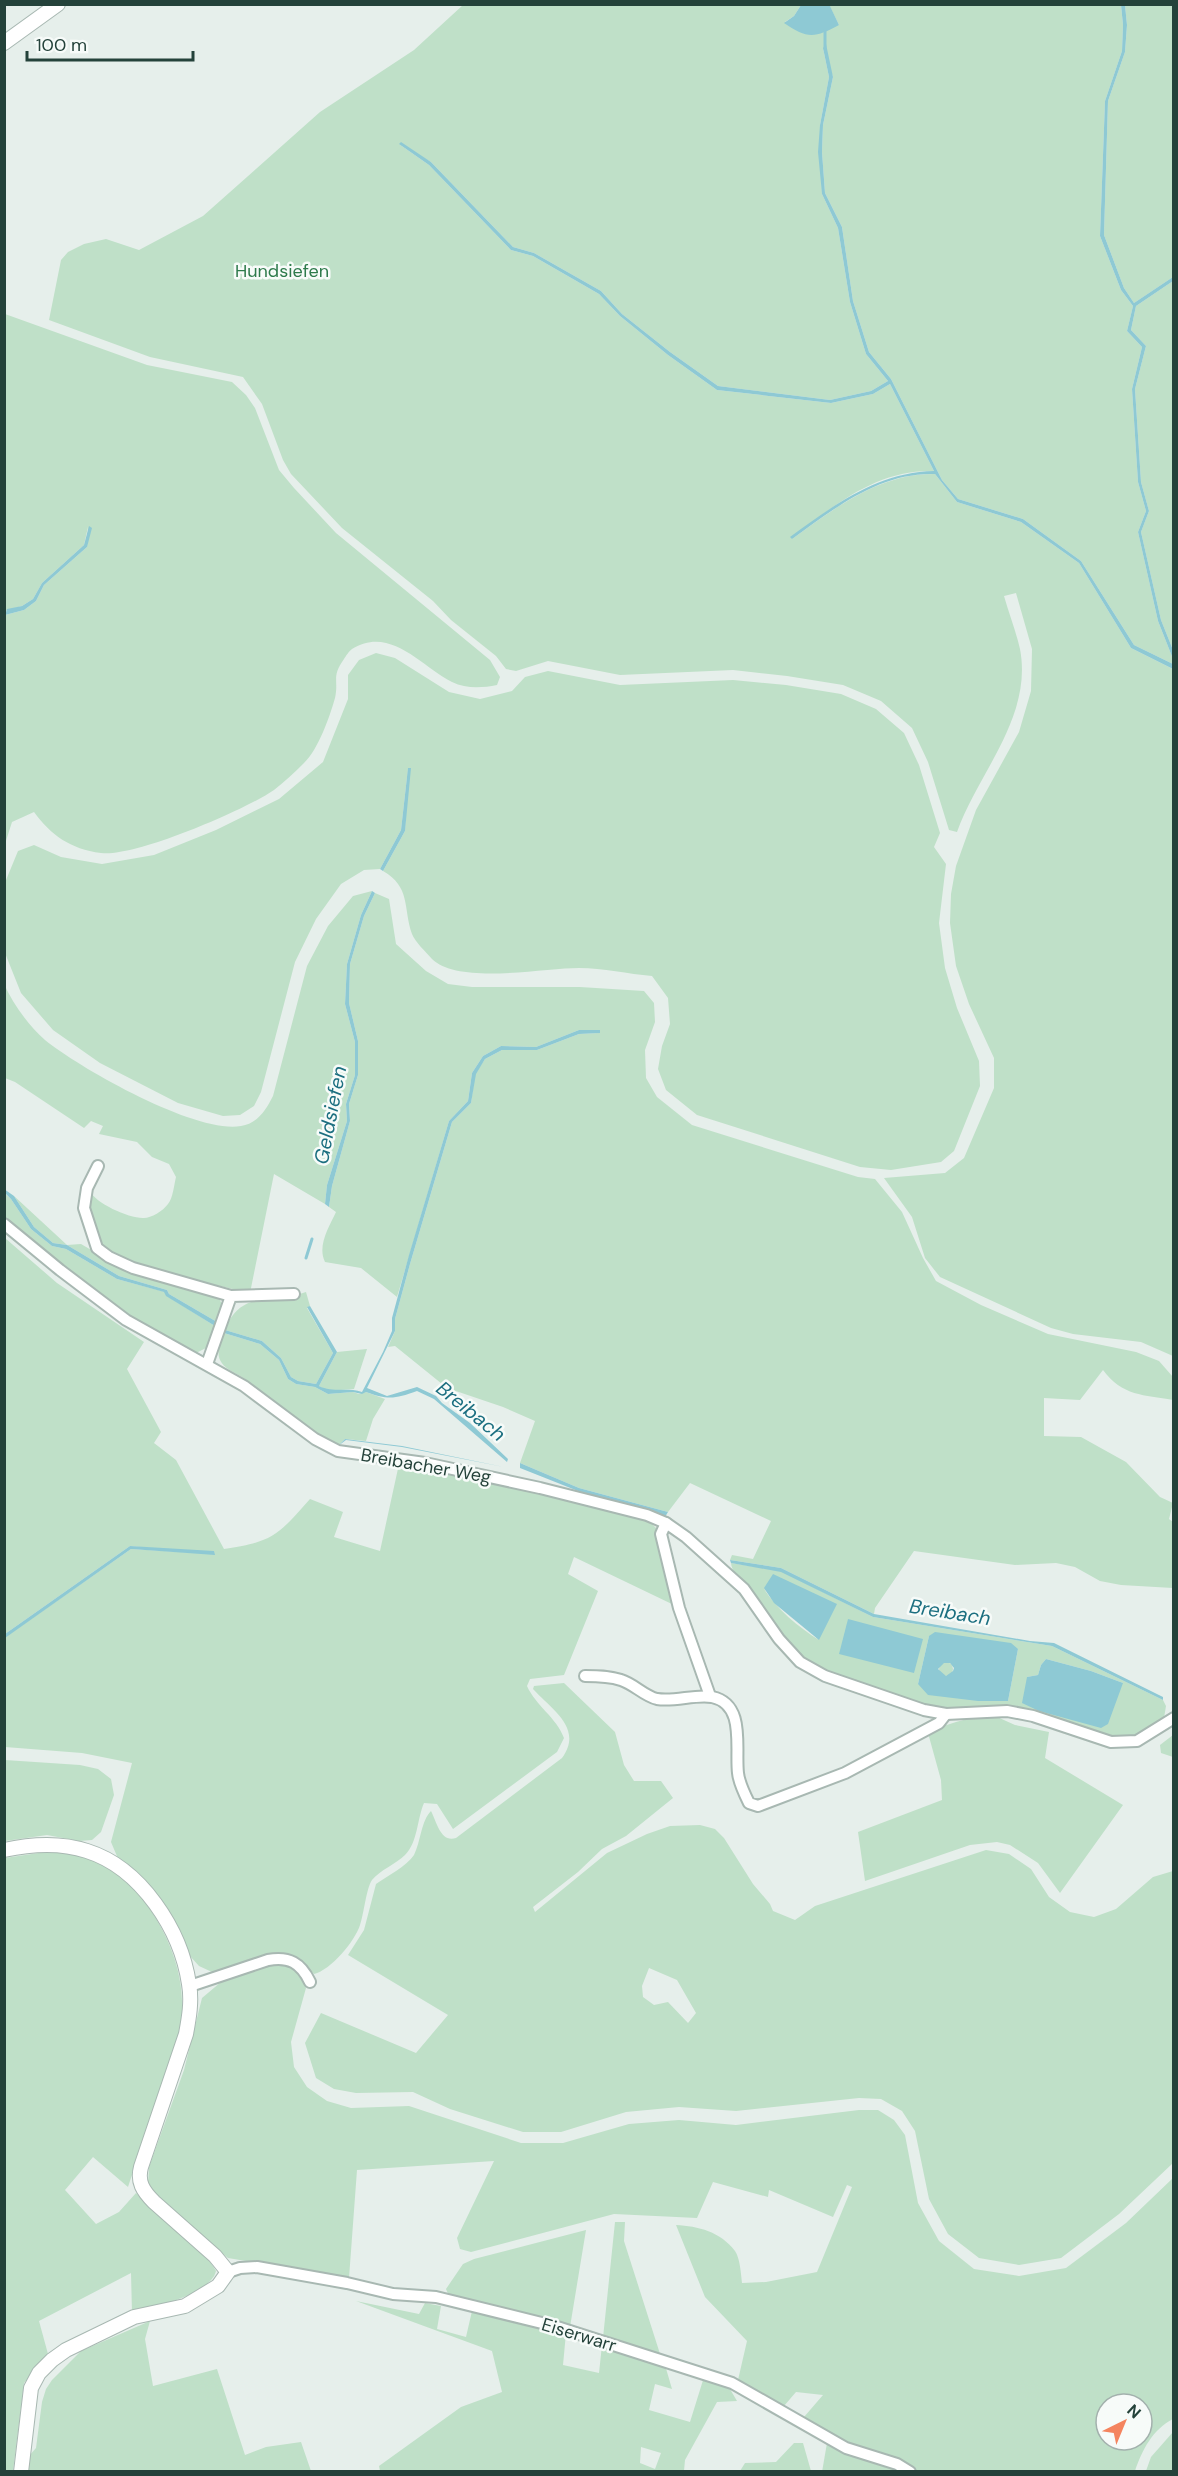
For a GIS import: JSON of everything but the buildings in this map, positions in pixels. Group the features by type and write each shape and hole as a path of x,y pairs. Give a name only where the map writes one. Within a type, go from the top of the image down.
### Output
{"street":[{"path":"4,44 58,4"},
{"path":"98,1166 87,1188 84,1208 97,1248 109,1257 133,1268 231,1296 294,1294"},
{"name":"Breibacher Weg","path":"4,1224 126,1320 244,1386 315,1440 338,1451 426,1463 647,1515 666,1523 740,1584 789,1651 811,1670 892,1701 946,1714 1007,1711 1033,1716 1098,1738 1125,1743 1145,1738 1173,1718"},
{"path":"207,1364 231,1296"},
{"path":"666,1523 661,1534 679,1608 710,1696"},
{"path":"585,1676 603,1676 621,1680 651,1697 660,1699 710,1696 725,1704 735,1717 738,1774 749,1803 758,1806 866,1763 939,1723 946,1714"},
{"path":"4,1850 33,1845 75,1848 100,1856 129,1876 151,1900 169,1927 182,1956 190,1986 190,2016 139,2179 145,2193 215,2256 228,2272 218,2286 185,2306 134,2317 66,2350 52,2360 39,2373 31,2388 21,2472"},
{"path":"190,1986 268,1960 282,1958 291,1960 301,1967 310,1983"},
{"name":"Eiserwarr","path":"228,2272 240,2268 257,2267 347,2283 393,2294 436,2297 554,2326 732,2383 846,2448 897,2463 910,2472"}],"green space":[{"name":"Hundsiefen","path":"463,5 801,5 794,16 785,22 839,25 829,5 1121,5 1122,51 1105,101 1100,236 1121,290 1133,306 1127,331 1142,347 1132,389 1138,482 1146,511 1138,532 1158,621 1173,664 1134,645 1081,561 1023,519 958,499 942,480 891,379 869,352 853,301 842,227 825,193 823,125 833,77 823,48 829,77 820,125 822,194 838,228 850,302 866,354 888,381 871,391 830,400 718,386 622,314 601,291 534,253 513,247 431,162 399,144 429,165 511,250 533,256 599,294 620,316 668,355 717,390 831,403 873,394 890,384 934,471 894,476 875,483 840,502 792,539 859,494 896,479 935,474 957,502 1021,522 1079,563 1131,648 1173,669 1173,1356 1141,1342 1073,1334 1051,1328 940,1277 925,1258 912,1217 884,1178 945,1173 964,1158 994,1088 994,1058 969,1004 956,966 950,923 951,894 956,866 976,810 1019,732 1031,691 1032,649 1016,593 1004,596 1020,649 1022,674 1019,698 1001,744 957,832 949,830 928,762 912,728 881,701 843,685 733,670 620,675 548,661 516,671 506,669 496,656 451,620 433,601 342,528 291,474 283,460 262,404 243,377 150,357 49,320 61,260 68,252 84,244 106,239 139,250 203,216 320,112 414,50"},
{"path":"1125,5 1173,5 1173,277 1134,303 1124,288 1104,235 1108,101 1125,52 1127,25"},
{"path":"1173,281 1173,650 1161,620 1141,532 1149,511 1141,482 1135,389 1146,346 1131,330 1136,306"},
{"path":"5,314 147,365 232,382 246,395 255,408 279,470 294,488 336,533 490,660 500,677 497,685 463,686 440,675 405,650 379,642 366,643 351,650 340,665 336,675 336,692 330,714 319,741 309,757 278,787 260,799 163,841 117,853 90,851 62,840 47,828 34,812 12,822 5,844 5,615 24,610 36,601 44,585 87,547 88,527 84,545 42,583 33,599 22,606 5,611"},
{"path":"376,653 395,658 449,692 480,699 512,691 525,677 548,671 620,685 733,680 786,685 841,694 876,709 904,733 919,765 940,833 934,847 946,864 939,923 945,968 957,1008 979,1061 980,1086 954,1151 941,1162 891,1170 860,1167 697,1115 666,1090 658,1069 662,1046 670,1024 668,998 652,976 579,968 480,973 444,967 432,959 412,934 402,891 392,877 383,871 405,831 408,768 401,830 380,869 364,870 341,884 316,919 295,962 261,1092 254,1106 240,1115 223,1116 178,1103 100,1063 53,1030 21,993 5,953 4,885 18,851 34,845 61,857 102,864 154,855 216,830 279,799 323,762 348,699 348,675 359,660"},
{"path":"372,891 361,915 347,964 345,1004 355,1042 355,1075 346,1104 347,1121 327,1185 325,1204 274,1174 250,1293 134,1266 102,1247 87,1206 90,1191 93,1196 114,1209 130,1216 147,1218 160,1212 168,1204 176,1177 169,1164 152,1157 137,1142 99,1134 103,1126 91,1121 84,1128 15,1082 5,1078 4,984 17,1007 39,1034 84,1067 140,1097 196,1120 221,1126 247,1125 260,1116 273,1096 307,966 328,926 353,896"},
{"path":"375,893 389,899 396,944 426,971 448,984 472,987 580,987 644,991 654,1003 655,1022 645,1050 646,1078 657,1097 692,1125 858,1177 875,1179 902,1212 936,1281 981,1305 1048,1334 1136,1352 1159,1361 1173,1377 1173,1400 1126,1390 1110,1379 1103,1370 1080,1400 1044,1398 1044,1436 1081,1437 1126,1462 1160,1497 1173,1503 1169,1519 1173,1522 1173,1588 1121,1585 1100,1581 1075,1567 1056,1563 1015,1565 914,1551 875,1608 874,1614 781,1568 730,1560 732,1555 753,1559 771,1521 690,1483 668,1512 579,1488 520,1463 535,1421 503,1407 447,1388 395,1346 388,1347 395,1331 395,1319 410,1264 452,1122 471,1103 475,1074 485,1059 502,1050 537,1050 579,1034 599,1033 579,1030 536,1047 501,1046 483,1056 472,1073 468,1101 449,1121 397,1297 361,1268 325,1262 323,1243 336,1212 329,1207 332,1186 350,1121 349,1104 358,1075 358,1041 349,1003 350,964 364,916"},
{"path":"4,1193 11,1199 31,1229 52,1246 66,1249 117,1279 165,1292 167,1296 215,1326 206,1348 196,1353 170,1340 96,1292 5,1217"},
{"path":"14,1196 67,1245 53,1243 34,1227"},
{"path":"5,1238 57,1283 144,1342 127,1369 161,1432 154,1443 176,1460 224,1549 254,1543 273,1535 282,1529 310,1499 343,1512 334,1537 380,1551 399,1464 425,1467 647,1519 656,1528 676,1606 574,1557 568,1574 598,1591 564,1675 530,1679 527,1686 564,1738 557,1752 453,1829 437,1804 424,1803 409,1850 372,1880 357,1932 348,1946 328,1967 314,1974 298,1958 280,1953 212,1972 199,1966 189,1955 182,1935 163,1902 137,1874 119,1861 111,1842 132,1763 82,1753 5,1747 4,1638 131,1549 214,1554 130,1546 5,1634"},
{"path":"81,1244 110,1261 217,1295 222,1304 217,1322 169,1294 167,1290 119,1276 67,1245"},
{"path":"306,1292 310,1306 307,1308 333,1353 316,1384 298,1381 291,1377 281,1358 262,1341 225,1330 240,1308 249,1303"},
{"path":"224,1333 260,1344 279,1360 288,1379 296,1384 315,1387 328,1394 366,1392 385,1399 373,1419 366,1441 345,1439 338,1446 227,1368 220,1360 219,1353"},
{"path":"367,1349 354,1389 328,1391 319,1386 337,1352"},
{"path":"731,1563 781,1571 873,1617 1052,1646 1163,1700 1166,1706 1164,1718 1143,1734 1117,1738 1091,1732 1022,1708 934,1708 865,1686 829,1673 802,1657 788,1643 756,1595 737,1576","holes":["764,1589 819,1640 788,1617","929,1636 1018,1649 1008,1701 918,1684","1046,1659 1091,1671 1123,1683 1027,1677 1038,1675"]},
{"path":"946,1662 951,1664 953,1669 951,1674 946,1676 941,1674 939,1669 941,1664"},
{"path":"564,1683 615,1732 624,1765 634,1781 661,1781 673,1798 626,1836 602,1849 578,1872 533,1907 535,1912 607,1853 670,1826 700,1825 715,1829 724,1838 773,1911 795,1920 815,1906 986,1850 1009,1854 1031,1869 1049,1897 1070,1912 1094,1917 1116,1909 1153,1877 1173,1871 1173,2163 1119,2214 1061,2258 1019,2265 979,2258 948,2234 929,2199 915,2131 902,2111 881,2099 859,2098 736,2111 679,2107 626,2112 561,2132 523,2132 450,2109 413,2092 356,2093 334,2089 316,2078 305,2043 321,2013 416,2053 448,2015 348,1955 364,1930 376,1884 411,1859 425,1820 431,1811 443,1835 451,1839 456,1838 562,1758 568,1747 567,1728 563,1720 533,1689 534,1686","holes":["649,1968 677,1980 696,2013 688,2023 668,2002 654,2005 643,1997 642,1986"]},
{"path":"995,1716 1015,1725 1049,1732 1045,1758 1123,1805 1060,1893 1038,1863 1010,1845 997,1842 970,1845 865,1881 858,1832 942,1800 941,1780 928,1733 961,1721"},
{"path":"1173,1735 1173,1757 1161,1753 1160,1745"},
{"path":"5,1760 80,1765 98,1769 111,1779 114,1795 101,1832 92,1840 79,1841 47,1835 5,1841"},
{"path":"52,1851 79,1856 104,1866 136,1891 154,1916 169,1945 182,1992 180,2035 128,2187 93,2157 65,2190 96,2224 119,2212 136,2193 205,2254 216,2271 204,2287 180,2299 132,2313 131,2273 39,2321 48,2354 24,2383 13,2471 5,2472 5,1858"},
{"path":"274,1963 289,1964 299,1972 306,1988 291,2042 294,2067 307,2087 327,2101 351,2108 409,2106 521,2143 563,2143 629,2124 679,2120 736,2125 859,2110 878,2110 894,2120 905,2135 918,2203 939,2241 974,2269 1019,2276 1066,2268 1126,2223 1173,2178 1173,2419 1154,2434 1154,2392 1094,2392 1094,2452 1143,2452 1135,2471 918,2471 894,2458 845,2441 804,2417 823,2395 796,2392 784,2406 738,2380 747,2341 705,2297 676,2225 708,2231 729,2244 738,2258 742,2283 766,2282 817,2272 852,2187 847,2185 833,2217 769,2190 768,2197 713,2182 697,2218 614,2214 471,2252 460,2249 457,2238 494,2161 357,2170 349,2278 228,2258 157,2198 148,2183 149,2167 184,2070 202,1998 221,1982"},
{"path":"615,2222 625,2222 624,2241 661,2357 603,2338"},
{"path":"586,2230 570,2327 537,2316 449,2296 446,2289 463,2264 474,2259"},
{"path":"356,2301 419,2314 425,2303 441,2306 437,2329 466,2337 472,2311 566,2333 563,2365 599,2373 602,2345 665,2365 672,2389 655,2384 649,2410 690,2422 704,2377 727,2384 737,2401 717,2402 685,2460 684,2471 380,2471 379,2466 461,2407 502,2392 492,2351","holes":["641,2447 661,2453 655,2469 640,2463"]},
{"path":"150,2321 145,2339 153,2386 217,2369 245,2455 266,2447 301,2442 311,2471 27,2472 29,2456 36,2448 42,2402 52,2380 81,2351"},
{"path":"1173,2432 1173,2471 1146,2471 1151,2457"},
{"path":"794,2443 803,2443 811,2471 740,2471 745,2463 776,2462"},
{"path":"827,2443 896,2469 901,2472 822,2472"}],"water":[{"path":"829,4 839,25 824,32 805,34 784,23 794,16 801,5"},
{"path":"1121,5 1125,5 1127,25 1125,52 1108,101 1104,235 1124,288 1134,303 1173,277 1173,281 1136,306 1131,330 1146,346 1135,389 1141,482 1149,511 1141,532 1161,620 1173,650 1173,659 1158,621 1138,532 1146,511 1138,482 1132,389 1142,347 1127,331 1133,306 1121,290 1100,236 1105,101 1122,51"},
{"path":"826,44 833,77 823,125 825,193 842,227 853,301 869,352 891,379 942,480 958,499 1023,519 1081,561 1134,645 1173,664 1173,669 1131,648 1079,563 1021,522 957,502 935,474 896,479 859,494 792,539 790,537 858,492 894,477 934,471 890,384 873,394 831,403 717,390 668,355 620,316 599,294 533,256 511,250 429,165 399,144 401,142 431,162 513,247 534,253 601,291 622,314 718,386 830,400 871,391 888,381 866,354 850,302 838,228 822,194 818,152 820,125 829,77 823,48"},
{"path":"89,526 92,528 87,547 44,585 36,601 24,610 5,615 7,609 22,606 33,599 42,583 84,545"},
{"path":"408,768 411,768 405,831 383,871 380,869 401,830"},
{"path":"372,891 375,893 364,916 350,964 349,1003 358,1041 358,1075 349,1104 350,1121 332,1186 329,1207 325,1204 327,1185 347,1121 346,1104 355,1075 355,1042 345,1004 347,964 361,915"},
{"path":"579,1030 600,1030 600,1033 579,1034 537,1050 502,1050 485,1059 476,1074 471,1103 452,1122 395,1319 395,1331 367,1388 387,1396 417,1387 436,1396 470,1423 508,1459 507,1462 434,1399 417,1391 392,1398 366,1392 328,1394 315,1387 296,1384 288,1379 279,1360 260,1344 224,1333 225,1330 262,1341 281,1358 291,1377 298,1381 316,1384 333,1353 307,1307 310,1306 337,1352 319,1386 362,1392 392,1331 392,1318 409,1255 449,1121 468,1101 472,1073 483,1056 501,1046 536,1047"},
{"path":"4,1189 14,1196 34,1227 53,1243 67,1245 119,1276 167,1290 169,1294 217,1322 215,1326 166,1296 164,1292 117,1279 66,1249 52,1246 31,1229"},
{"path":"345,1439 402,1446 504,1467 402,1447 346,1440 338,1446"},
{"path":"520,1463 579,1488 668,1512 665,1517 578,1491 520,1468"},
{"path":"130,1546 214,1551 215,1555 131,1549 5,1638 5,1634"},
{"path":"730,1560 781,1568 874,1614 1030,1641 1054,1643 1163,1697 1163,1700 1052,1646 873,1617 781,1572 731,1563"},
{"path":"773,1574 837,1604 819,1640 774,1603 764,1588"},
{"path":"848,1619 923,1639 914,1673 839,1654"},
{"path":"935,1632 1011,1643 1018,1649 1008,1701 978,1701 928,1695 918,1684 929,1636","holes":["944,1663 950,1663 954,1668 946,1676 938,1669"]},
{"path":"1046,1659 1091,1671 1123,1683 1108,1724 1101,1728 1039,1711 1022,1703 1027,1677 1038,1675"}],"waterway":[{"path":"825,30 825,47"},
{"name":"Geldsiefen","path":"306,1258 312,1239"}],"water label":[{"name":"Breibach","path":"471,1411"},
{"name":"Breibach","path":"950,1612"}]}
